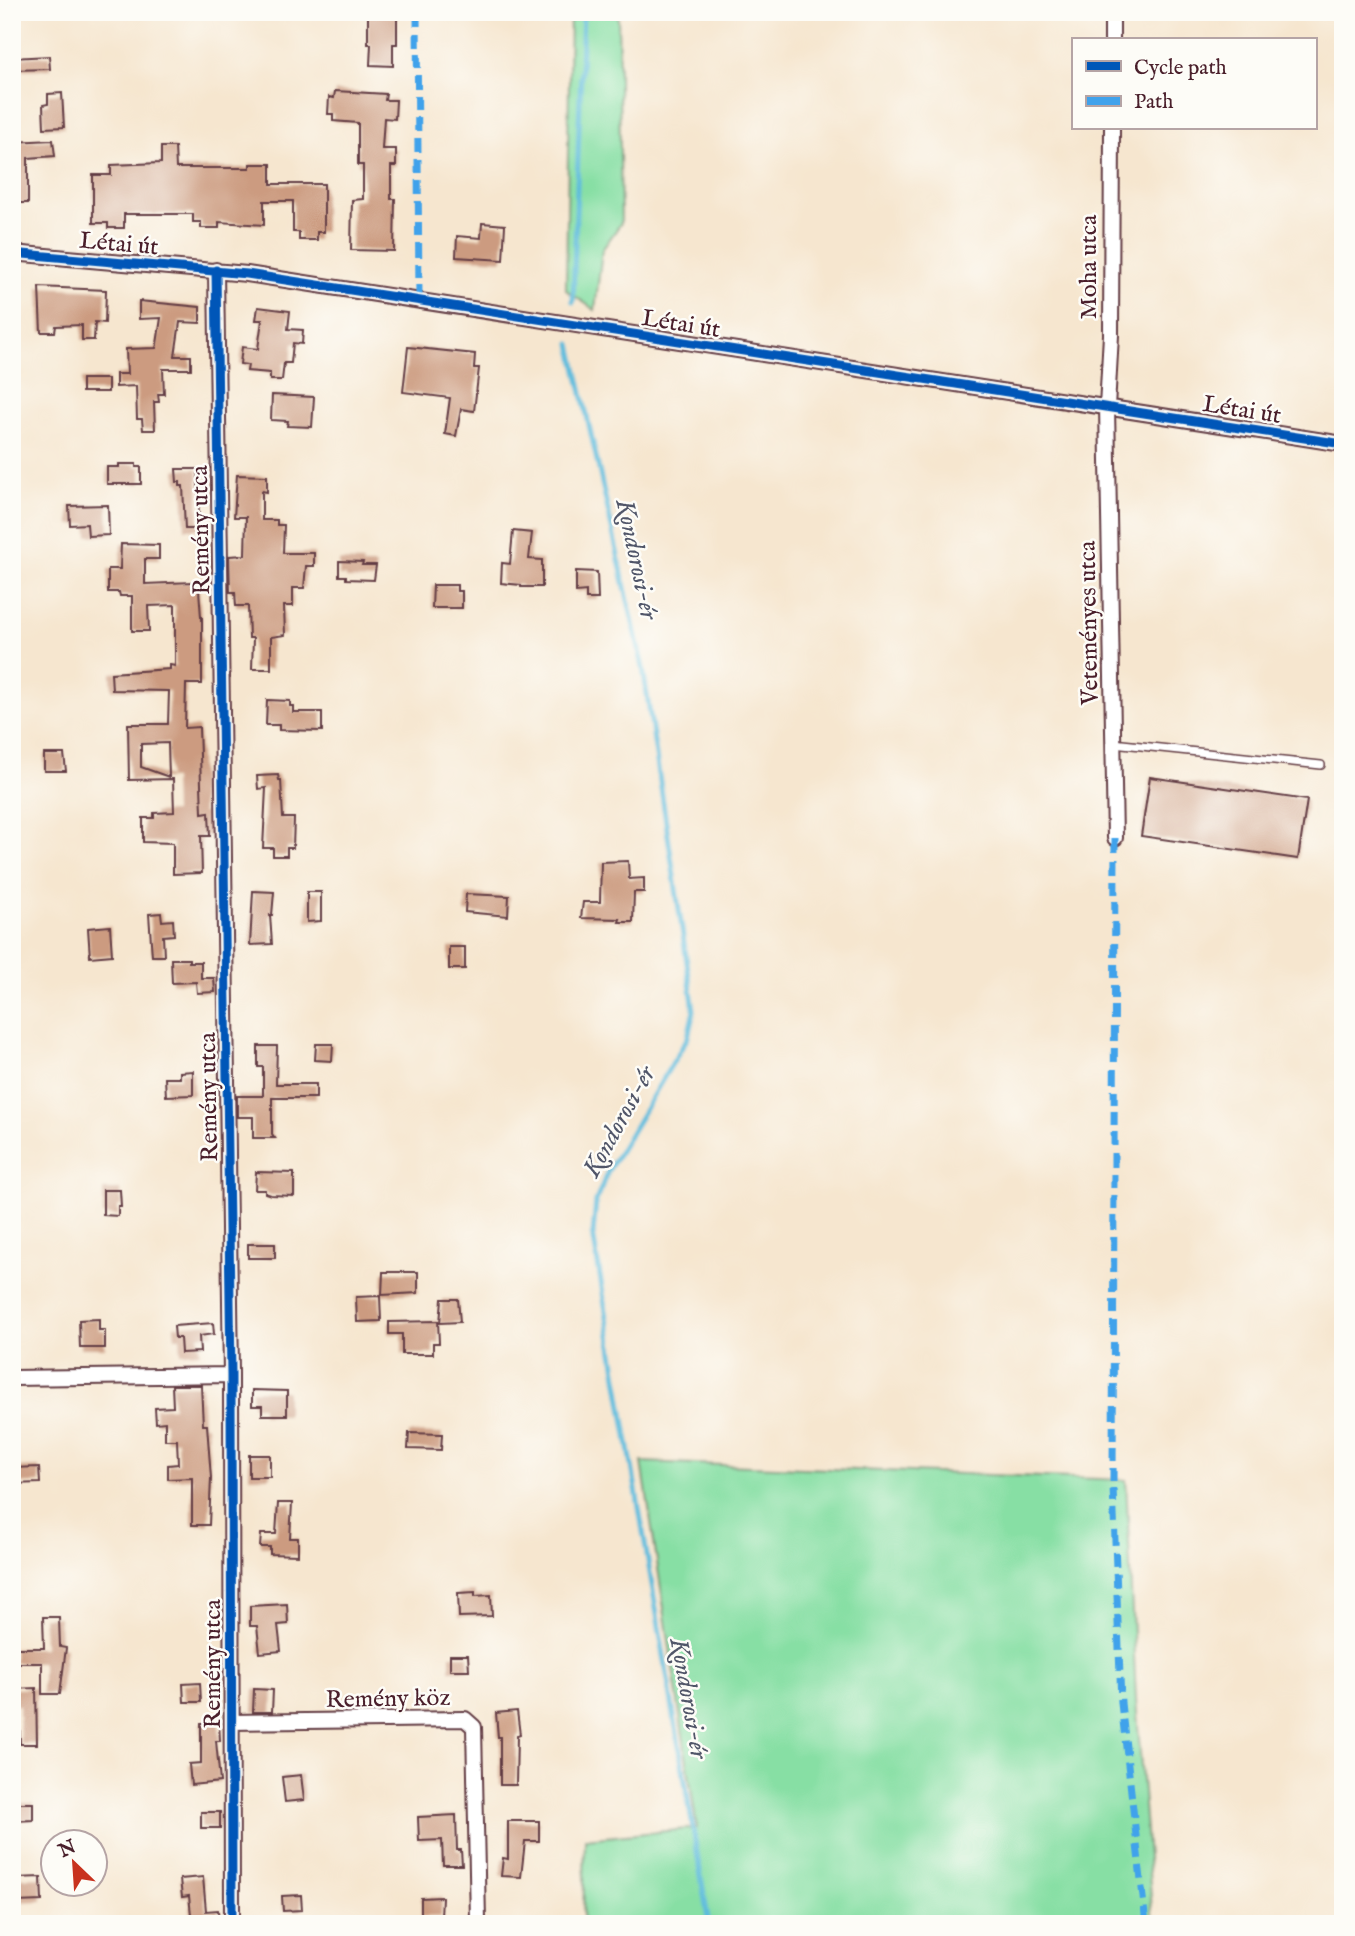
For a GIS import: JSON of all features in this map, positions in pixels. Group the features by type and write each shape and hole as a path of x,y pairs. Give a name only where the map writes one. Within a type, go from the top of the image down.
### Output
{"street":[{"path":"1112,12 1112,38"},
{"name":"Moha utca","path":"1107,407 1111,335 1112,130"},
{"name":"Létai út","path":"12,253 216,270 1343,444"},
{"name":"Remény utca","path":"216,270 231,1375 232,1924"},
{"name":"Veteményes utca","path":"1107,407 1115,838"},
{"path":"12,1378 231,1375"},
{"name":"Remény köz","path":"232,1722 465,1719 474,1727 478,1921"}],"lane":[{"path":"1113,743 1321,765"}],"green space":[{"path":"570,12 618,12 621,223 602,250 595,310 566,290"},
{"path":"642,1462 1126,1480 1136,1700 1153,1924 583,1924 585,1839 697,1828"}],"building":[{"path":"368,12 397,12 397,44 393,44 393,66 370,65"},
{"path":"49,56 50,69 12,70 12,58"},
{"path":"335,91 386,94 385,100 396,100 395,119 384,118 382,149 396,149 396,166 391,166 391,199 395,199 394,251 351,250 352,200 363,199 363,165 358,165 358,123 333,121 333,114 328,114 329,97 334,98"},
{"path":"62,93 64,127 44,128 43,105 48,104 48,94"},
{"path":"53,140 55,156 28,158 28,203 12,203 12,142"},
{"path":"161,147 175,147 176,168 250,168 250,164 271,164 271,184 324,184 324,232 317,232 317,240 299,240 299,232 293,232 293,201 264,201 264,225 219,222 219,228 201,228 201,222 193,222 193,214 124,214 124,228 108,228 108,223 93,223 93,175 111,175 111,165 161,163"},
{"path":"482,223 505,225 503,260 456,257 457,236 481,238"},
{"path":"39,287 106,290 105,323 95,322 94,340 82,340 82,325 56,326 55,332 41,332"},
{"path":"139,301 200,307 200,323 180,322 175,356 191,356 191,369 163,369 164,394 158,394 159,402 154,402 155,430 143,430 142,419 137,419 136,386 116,387 116,374 127,374 126,349 156,348 161,318 139,319"},
{"path":"258,307 290,311 288,329 303,330 302,344 293,343 291,363 284,363 282,380 270,380 270,373 247,371 248,365 240,364 242,347 258,349 262,320 256,320"},
{"path":"408,347 475,354 474,368 479,368 474,411 461,409 456,436 445,434 450,398 403,392"},
{"path":"82,379 108,379 108,392 82,392"},
{"path":"272,395 314,397 312,427 287,426 288,421 271,420"},
{"path":"119,464 136,464 136,467 141,467 141,484 107,484 107,467 119,467"},
{"path":"176,469 198,469 199,529 185,529 183,486 177,482"},
{"path":"237,475 267,476 267,492 262,491 262,520 277,520 277,525 284,525 283,553 314,553 314,566 306,566 304,588 293,588 293,606 284,606 285,635 271,637 271,669 252,669 253,638 249,638 248,606 236,606 235,592 230,592 229,556 245,555 246,517 234,517"},
{"path":"108,505 109,535 88,536 87,524 70,525 69,506"},
{"path":"513,531 532,533 529,559 542,560 542,587 501,583 502,563 510,564"},
{"path":"121,544 159,545 159,559 145,559 145,584 193,582 193,590 199,590 202,617 202,684 186,684 185,728 199,727 202,813 209,812 210,836 201,836 202,873 173,874 173,843 143,842 143,818 154,818 154,813 174,812 173,779 129,780 128,724 168,724 169,691 112,690 111,673 170,669 170,665 175,666 175,605 148,606 149,631 132,631 132,596 108,592 108,569 120,569","holes":["168,743 169,777 141,767 141,744"]},
{"path":"339,561 376,565 374,580 346,579 346,576 339,576"},
{"path":"576,571 597,572 598,599 586,599 586,591 576,592"},
{"path":"433,585 457,585 457,591 462,591 462,608 432,608"},
{"path":"267,700 290,701 293,712 322,712 322,731 279,730 279,725 266,725"},
{"path":"44,754 64,754 66,771 44,771"},
{"path":"278,775 281,780 283,818 294,818 293,848 287,848 287,856 273,856 273,848 263,848 266,788 258,789 257,776"},
{"path":"1150,777 1307,800 1298,859 1141,836"},
{"path":"628,861 629,879 644,878 644,892 634,892 633,922 581,918 583,902 600,902 601,862"},
{"path":"253,891 274,892 270,915 272,944 250,945"},
{"path":"307,892 321,892 321,921 307,922"},
{"path":"466,894 509,896 508,916 465,912"},
{"path":"161,913 162,921 173,920 174,935 163,936 164,956 152,956 149,914"},
{"path":"110,926 112,955 90,957 88,928"},
{"path":"449,947 465,947 465,969 449,969"},
{"path":"171,959 201,962 201,978 214,978 215,992 197,993 196,982 172,983"},
{"path":"316,1044 333,1044 332,1061 315,1060"},
{"path":"258,1046 277,1046 276,1084 316,1084 316,1098 272,1098 272,1134 275,1138 253,1138 253,1117 237,1117 237,1096 263,1096 263,1067 258,1067"},
{"path":"193,1071 193,1095 166,1096 165,1078 180,1078 180,1072"},
{"path":"256,1172 294,1173 294,1196 271,1195 265,1193 265,1190 255,1190"},
{"path":"103,1190 120,1190 121,1206 118,1206 118,1216 103,1215"},
{"path":"248,1244 275,1244 275,1258 248,1258"},
{"path":"383,1272 418,1272 418,1293 382,1295"},
{"path":"380,1296 381,1321 357,1322 356,1297"},
{"path":"442,1299 458,1299 460,1322 440,1323"},
{"path":"99,1319 99,1330 105,1330 105,1348 80,1348 79,1320"},
{"path":"438,1321 439,1343 433,1343 433,1354 402,1354 402,1334 389,1334 389,1322"},
{"path":"213,1323 214,1334 199,1336 200,1352 181,1353 180,1338 175,1338 174,1326"},
{"path":"172,1385 201,1385 203,1425 207,1425 211,1478 209,1525 192,1525 192,1478 168,1479 168,1465 178,1464 177,1440 165,1440 165,1422 156,1423 155,1408 173,1407"},
{"path":"252,1390 287,1391 287,1415 262,1415 262,1406 252,1406"},
{"path":"409,1433 442,1434 441,1450 408,1449"},
{"path":"249,1455 270,1455 270,1477 249,1477"},
{"path":"39,1467 40,1483 12,1484 12,1468"},
{"path":"278,1503 292,1503 290,1538 298,1538 298,1555 270,1554 270,1547 260,1547 261,1534 276,1534"},
{"path":"475,1592 475,1596 491,1595 492,1616 459,1617 458,1593"},
{"path":"287,1604 288,1624 278,1625 281,1651 260,1653 257,1626 250,1626 250,1606"},
{"path":"43,1617 59,1617 60,1647 66,1648 60,1694 42,1694 42,1663 14,1663 14,1648 44,1648"},
{"path":"450,1655 468,1655 469,1670 450,1670"},
{"path":"200,1683 201,1702 184,1702 183,1684"},
{"path":"36,1688 37,1744 20,1744 19,1705 12,1706 12,1689"},
{"path":"254,1689 273,1690 272,1712 253,1712"},
{"path":"517,1711 520,1735 517,1736 516,1785 500,1785 500,1737 496,1713"},
{"path":"201,1723 219,1723 220,1741 216,1741 220,1782 191,1785 189,1764 201,1763"},
{"path":"301,1775 304,1800 285,1802 282,1777"},
{"path":"14,1803 33,1803 33,1820 15,1821"},
{"path":"201,1812 220,1812 220,1828 201,1828"},
{"path":"456,1815 457,1850 461,1850 462,1865 443,1865 442,1840 419,1841 418,1817"},
{"path":"508,1821 539,1821 539,1841 525,1841 521,1877 501,1876 503,1858 508,1859"},
{"path":"38,1877 38,1898 42,1898 42,1901 16,1902 15,1878"},
{"path":"203,1877 206,1911 218,1910 219,1924 192,1924 189,1896 182,1897 180,1879"},
{"path":"301,1895 302,1910 283,1911 282,1896"},
{"path":"442,1897 441,1917 421,1917 421,1898"}],"waterway":[{"name":"Kondorosi-ér","path":"573,302 583,12"},
{"name":"Kondorosi-ér","path":"571,344 643,668 694,1010 688,1037 608,1171 596,1201 593,1234 709,1924"}],"marked path":[{"path":"417,12 419,301"},
{"path":"1115,838 1113,1487 1121,1703 1146,1924"}],"cycle path":[{"path":"12,253 247,274 1343,444"},
{"path":"216,270 231,1375 232,1924"}]}
